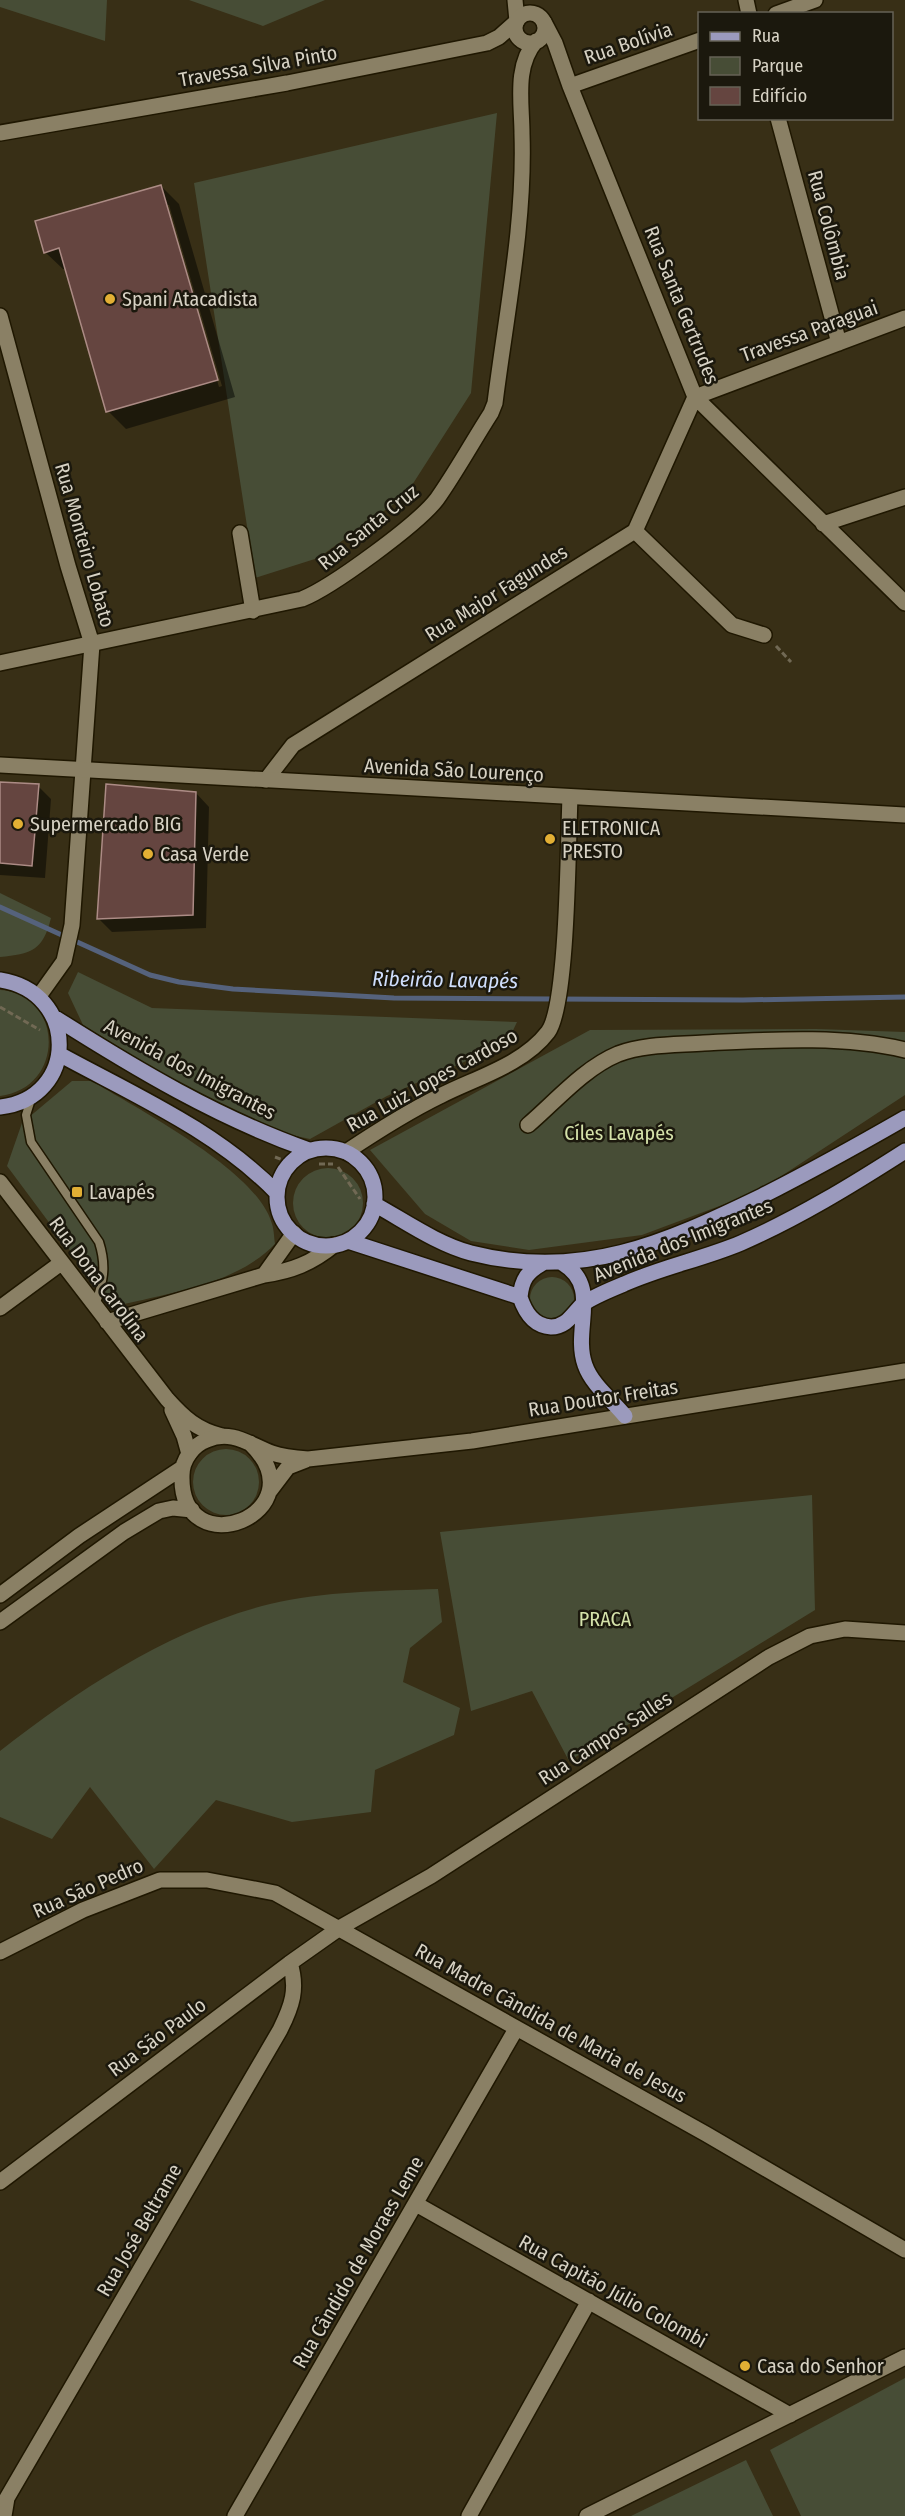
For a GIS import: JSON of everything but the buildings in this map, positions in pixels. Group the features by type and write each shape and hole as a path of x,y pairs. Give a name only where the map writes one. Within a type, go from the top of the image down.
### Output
{"main road":[{"name":"Avenida dos Imigrantes","path":"0,980 14,983 39,996 54,1017 134,1068 237,1122 309,1150 328,1148 346,1152"},
{"name":"Avenida dos Imigrantes","path":"54,1017 60,1047"},
{"path":"0,1107 12,1105 32,1096 43,1087 54,1072 60,1047 226,1149 259,1174 277,1192"},
{"name":"Avenida dos Imigrantes","path":"373,1207 469,1253 510,1261 562,1263 662,1242 710,1222 819,1168 905,1118"},
{"path":"309,1150 292,1162 280,1179 277,1192 278,1208 284,1221 294,1233 312,1243 341,1243 520,1298 522,1282 530,1270 543,1263"},
{"name":"Avenida dos Imigrantes","path":"520,1298 525,1312 536,1322 551,1327 562,1324 574,1316 583,1304 626,1283 742,1243 799,1215 905,1151"},
{"path":"341,1243 360,1232 373,1207 374,1188 369,1173 359,1161 346,1152"},
{"path":"562,1263 573,1269 581,1279 584,1291 581,1350 585,1366 592,1380 625,1416"}],"street":[{"path":"515,0 517,21 515,27 520,39 536,41 550,47 559,56"},
{"path":"532,0 542,19 544,33 536,41"},
{"path":"781,12 814,0"},
{"path":"517,21 530,12 542,19"},
{"name":"Rua Santa Gertrudes","path":"542,19 555,43 570,86 695,397 905,603"},
{"name":"Travessa Silva Pinto","path":"0,133 287,83 487,43 499,37 517,21"},
{"name":"Rua Bolívia","path":"570,86 698,40"},
{"name":"Rua Santa Cruz","path":"0,663 254,611 315,594 423,514 437,499 495,403 524,181 521,73 528,51 536,41"},
{"name":"Rua Colômbia","path":"779,120 839,343"},
{"name":"Rua Monteiro Lobato","path":"0,316 68,566 92,644 72,925 64,962 39,996"},
{"name":"Travessa Paraguai","path":"695,397 905,318"},
{"path":"695,397 635,531 732,625 765,635"},
{"path":"824,524 905,497"},
{"name":"Rua Major Fagundes","path":"266,780 293,745 635,531"},
{"path":"240,533 254,611"},
{"name":"Avenida São Lourenço","path":"0,765 905,816"},
{"name":"Rua Luiz Lopes Cardoso","path":"346,1152 439,1096 492,1072 534,1047 549,1030 561,988 570,797"},
{"path":"528,1125 589,1073 618,1054 662,1045 744,1041 874,1043 905,1050"},
{"name":"Rua Dona Carolina","path":"0,1182 167,1399 184,1418 202,1431 222,1436"},
{"path":"264,1275 294,1233"},
{"path":"107,1322 264,1275 284,1272 306,1264 341,1243"},
{"path":"0,1308 61,1263"},
{"name":"Rua Doutor Freitas","path":"250,1443 286,1456 308,1459 472,1441 905,1371"},
{"name":"Rua Dona Carolina","path":"167,1399 184,1436 185,1461"},
{"path":"0,1595 185,1461 207,1440 222,1436 250,1443 261,1454 268,1468 269,1492 262,1506 249,1519 235,1525 214,1525 200,1518 192,1510 181,1491 185,1461"},
{"name":"Rua Doutor Freitas","path":"269,1492 288,1467 308,1459"},
{"path":"0,1622 124,1532 159,1511 173,1508 192,1510"},
{"name":"Rua Campos Salles","path":"341,1928 431,1876 769,1657 810,1636 845,1629 905,1633"},
{"name":"Rua Madre Cândida de Maria de Jesus","path":"160,1880 207,1880 275,1893 706,2134 905,2250"},
{"name":"Rua São Pedro","path":"0,1952 83,1910 160,1880"},
{"name":"Rua São Paulo","path":"0,2182 290,1963 341,1928"},
{"name":"Rua José Beltrame","path":"4,2516 7,2498 280,2030 293,2004 295,1980 290,1963"},
{"name":"Rua Cândido de Moraes Leme","path":"236,2516 516,2029"},
{"name":"Rua Capitão Júlio Colombi","path":"416,2204 790,2415"},
{"path":"469,2516 588,2301"},
{"path":"587,2516 905,2357"}],"lane":[{"path":"32,1096 26,1114 30,1142 99,1242 104,1257 105,1274 95,1306"}],"path":[{"path":"765,635 791,662"},
{"path":"0,1007 60,1047"},
{"path":"274,1156 303,1165 334,1164 361,1200 373,1207"}],"green space":[{"path":"0,0 107,0 105,41 0,7"},
{"path":"189,0 325,0 263,26"},
{"path":"497,113 471,393 405,496 318,558 255,578 194,183"},
{"path":"0,893 51,918 44,938 34,949 0,957"},
{"path":"78,972 152,1008 517,1022 507,1043 387,1096 310,1139 245,1125 83,1025 68,993"},
{"path":"0,990 21,995 36,1007 46,1023 49,1042 46,1060 37,1077 22,1089 0,1096"},
{"name":"Cíles Lavapés","path":"816,1029 905,1032 905,1095 757,1192 642,1235 529,1250 471,1241 425,1214 370,1150 590,1030"},
{"path":"72,1081 92,1081 165,1124 219,1161 260,1201 272,1224 275,1244 240,1270 220,1279 112,1307 7,1166 22,1123"},
{"path":"321,1168 335,1168 348,1174 357,1183 363,1196 361,1216 353,1228 335,1238 321,1238 308,1232 299,1223 293,1210 293,1196 299,1183 308,1174"},
{"path":"552,1277 567,1284 574,1299 567,1314 552,1321 537,1314 530,1299 537,1284"},
{"path":"219,1449 233,1449 245,1454 254,1463 259,1482 257,1495 250,1506 233,1515 219,1515 207,1510 198,1501 193,1489 193,1475 198,1463 207,1454"},
{"name":"PRACA","path":"812,1495 815,1610 569,1761 532,1691 471,1711 440,1532"},
{"path":"438,1589 442,1622 410,1648 403,1682 460,1708 454,1735 375,1770 371,1812 292,1822 216,1800 154,1869 90,1787 52,1839 0,1817 0,1751 95,1683 162,1645 233,1615 270,1604 311,1596 354,1592"},
{"path":"905,2378 905,2516 801,2516 770,2450"},
{"path":"746,2460 773,2516 631,2516"}],"waterway":[{"name":"Ribeirão Lavapés","path":"0,907 150,975 179,982 233,989 394,998 743,1000 905,997"}],"place":[{"name":"Spani Atacadista","path":"110,299"},
{"name":"Supermercado BIG","path":"18,824"},
{"name":"ELETRONICA PRESTO","path":"550,839"},
{"name":"Casa Verde","path":"148,854"},
{"name":"Lavapés","path":"77,1192"},
{"name":"Casa do Senhor","path":"745,2366"}]}
